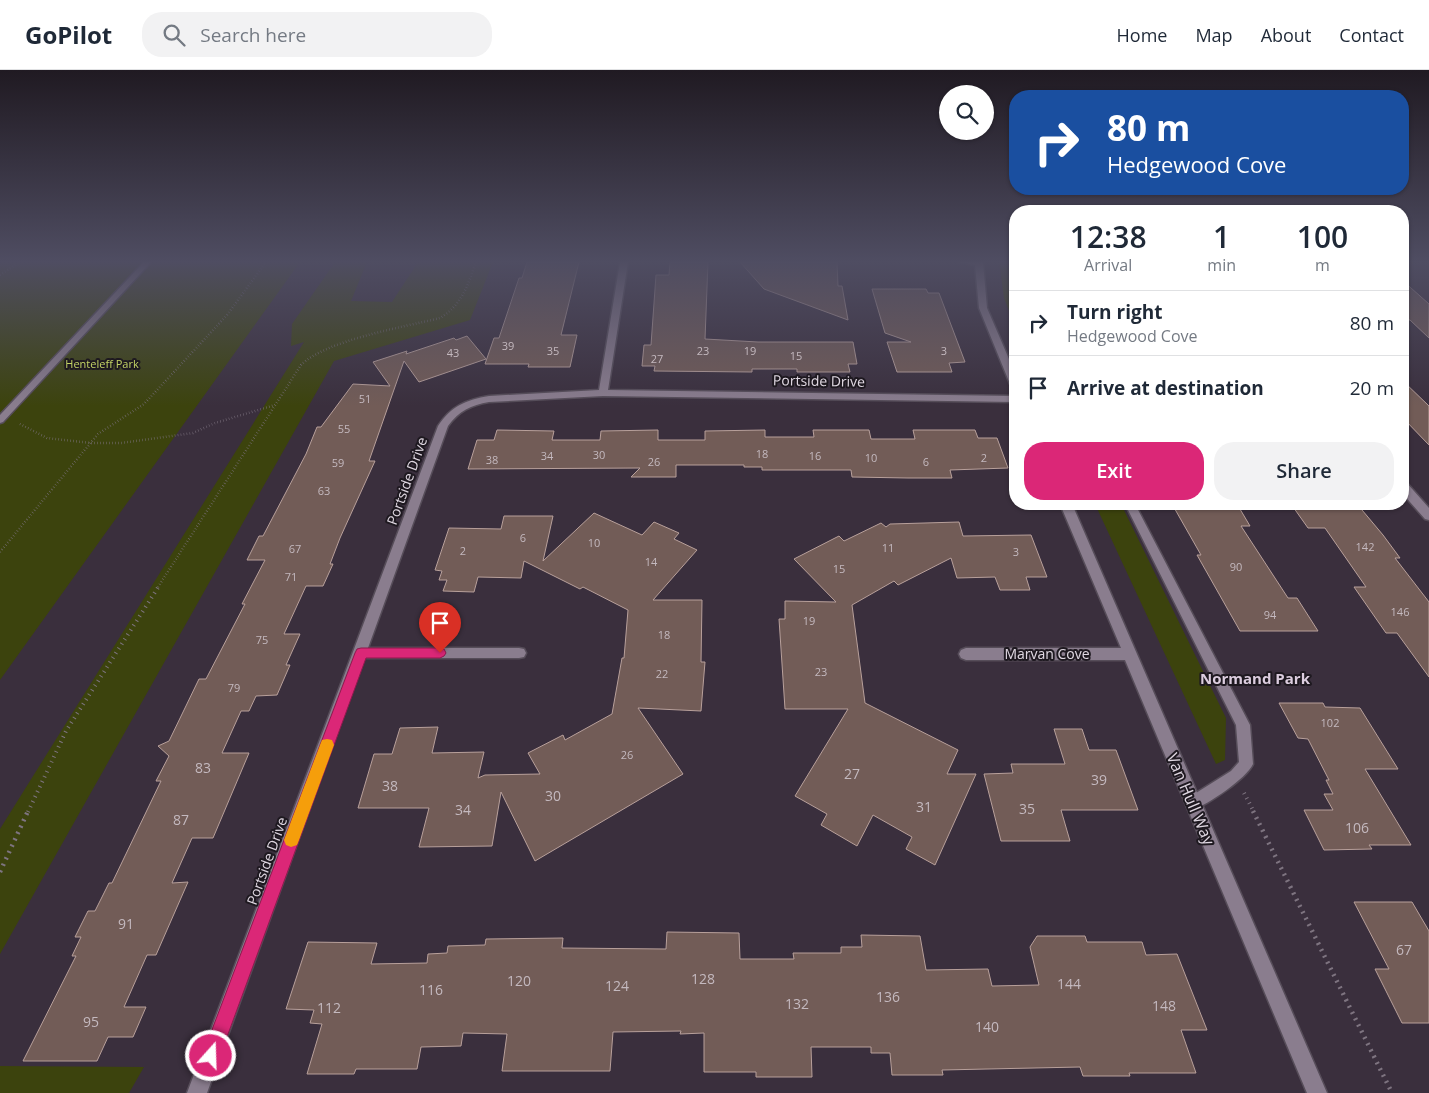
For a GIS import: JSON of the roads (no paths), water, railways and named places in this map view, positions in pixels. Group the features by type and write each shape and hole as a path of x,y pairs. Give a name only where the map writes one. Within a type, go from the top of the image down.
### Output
{"street":[{"path":"603,393 616,310"},
{"path":"984,310 1009,370"},
{"name":"Portside Drive","path":"197,1093 361,653 443,426 454,411 471,402 489,399 603,393 1009,399"},
{"path":"1409,493 1429,516"},
{"name":"Van Hull Way","path":"1069,510 1317,1093"},
{"path":"361,653 518,653"},
{"name":"Marvan Cove","path":"966,654 1129,654"}],"lane":[{"path":"3,417 103,310"},
{"path":"1133,510 1243,725 1246,764 1236,776 1193,803"}],"district":[{"name":"Normand Park","path":"1255,679"}],"park label":[{"name":"Henteleff Park","path":"102,364"}]}
